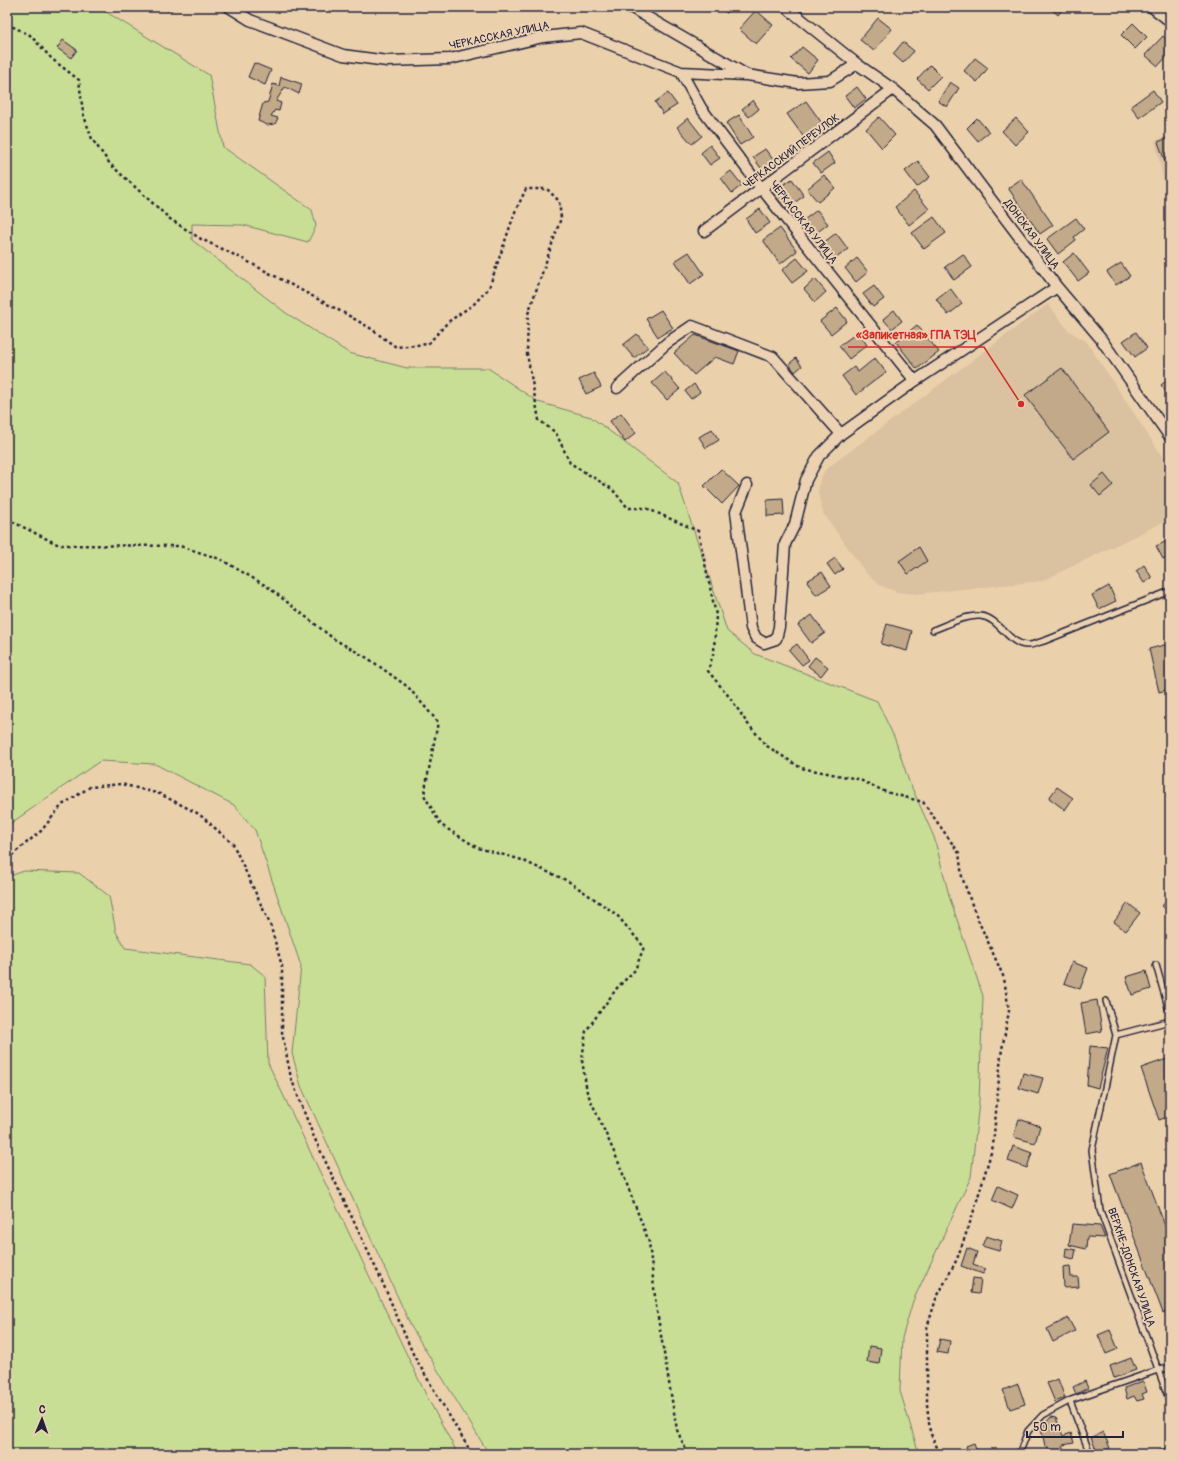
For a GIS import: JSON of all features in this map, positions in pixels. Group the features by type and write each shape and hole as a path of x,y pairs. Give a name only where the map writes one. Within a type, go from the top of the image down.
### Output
{"street":[{"name":"ЧЕРКАССКАЯ УЛИЦА","path":"229,7 250,20 343,55 387,61 450,59 543,37 581,33 681,72 747,75"},
{"path":"630,7 747,75 798,83 830,81 857,64"},
{"name":"ДОНСКАЯ УЛИЦА","path":"786,7 857,64 893,89 935,125 1057,287 1101,339 1170,437"},
{"path":"1152,7 1170,21"},
{"name":"ЧЕРКАССКАЯ УЛИЦА","path":"681,72 701,108 762,189 915,381"},
{"name":"ЧЕРКАССКИЙ ПЕРЕУЛОК","path":"704,231 762,189 893,89"},
{"path":"746,485 736,512 751,628 756,638 764,643 776,639 779,627 785,544 795,524 806,480 819,456 841,434 915,381 1057,287"},
{"path":"617,388 667,343 692,326 773,357 841,434"}],"lane":[{"path":"933,630 964,619 980,616 993,620 1016,641 1028,645 1044,641 1170,591"},
{"path":"1156,965 1170,1014"},
{"path":"1106,1001 1116,1035 1170,1021"},
{"name":"ВЕРХНЕ-ДОНСКАЯ УЛИЦА","path":"1116,1035 1092,1150 1100,1210 1170,1402"},
{"path":"1019,1454 1028,1431 1043,1415 1070,1401 1158,1370 1170,1368"},
{"path":"1070,1401 1090,1454"}],"path":[{"path":"7,24 30,35 52,59 79,80 83,113 92,139 110,164 170,220 201,239 241,258 370,328 396,347 428,344 448,322 474,304 489,288 515,212 526,189 547,189 559,201 561,218 528,314 527,354 539,420 556,433 570,463 612,489 628,508 646,508 698,531 716,615 714,651 708,672 731,699 747,723 767,746 801,768 858,779 886,792 923,802 960,853 962,877 975,913 1004,978 1009,1011 1001,1055 993,1146 972,1217 957,1259 936,1299 927,1328 927,1404 930,1432 940,1454"},
{"path":"7,519 59,545 180,546 220,559 268,586 334,639 369,660 408,687 438,722 424,795 441,825 478,848 519,859 568,881 616,914 644,948 635,970 617,988 586,1031 582,1060 587,1092 618,1161 649,1242 656,1306 677,1430 688,1454"},
{"path":"7,858 41,831 62,805 90,787 121,784 160,794 199,814 233,844 270,924 282,966 282,1032 291,1078 313,1135 381,1279 414,1356 472,1454"}],"shaded area":[{"path":"1170,134 1170,211 1155,141"},
{"path":"1048,304 1069,331 1086,341 1170,468 1170,519 1042,581 916,594 897,592 879,585 866,573 823,513 818,493 820,479 826,469"}],"green space":[{"path":"7,7 98,7 209,75 223,147 312,210 316,226 308,242 243,225 192,224 192,240 286,313 349,353 407,368 488,368 538,402 591,417 678,483 727,631 755,654 877,701 895,739 908,779 934,837 950,899 983,996 979,1102 971,1177 913,1301 902,1338 900,1391 919,1454 489,1454 412,1328 301,1086 292,1053 301,966 255,830 234,805 155,764 100,761 14,821 7,828"},
{"path":"24,871 79,873 109,896 116,932 125,948 250,964 265,976 268,1063 427,1397 458,1454 7,1454 7,877"}],"building":[{"path":"162,7 174,7 170,12"},
{"path":"719,7 731,7 727,13"},
{"path":"1049,7 1064,7 1058,15"},
{"path":"756,10 773,25 756,44 739,29"},
{"path":"878,18 892,29 874,51 860,40"},
{"path":"1133,23 1147,37 1135,49 1121,35"},
{"path":"1163,36 1170,43 1170,53 1158,66 1145,55"},
{"path":"63,40 77,50 71,58 57,48"},
{"path":"903,42 914,51 903,63 893,54"},
{"path":"802,47 818,60 808,73 791,59"},
{"path":"975,58 988,68 977,82 964,71"},
{"path":"254,63 271,70 265,85 248,77"},
{"path":"930,65 941,76 928,89 917,79"},
{"path":"281,77 302,84 299,94 285,87 276,101 281,103 279,111 275,110 271,116 278,118 275,124 267,125 258,121 263,103 268,102 273,84 279,86"},
{"path":"950,82 959,88 947,107 938,101"},
{"path":"857,87 866,99 854,108 845,96"},
{"path":"1153,90 1161,102 1139,118 1131,106"},
{"path":"668,93 677,105 663,114 655,102"},
{"path":"753,100 759,109 749,117 742,109"},
{"path":"806,101 824,126 805,139 787,114"},
{"path":"739,115 753,137 740,145 726,123"},
{"path":"879,117 895,135 882,148 866,129"},
{"path":"688,118 702,136 692,144 677,127"},
{"path":"977,118 989,132 978,141 967,128"},
{"path":"1016,118 1029,132 1015,145 1002,131"},
{"path":"1170,137 1170,166 1167,167 1158,142"},
{"path":"710,145 720,158 710,165 701,153"},
{"path":"765,149 775,162 763,171 753,157"},
{"path":"828,152 835,163 821,173 813,163"},
{"path":"918,161 930,177 917,187 905,171"},
{"path":"731,171 742,185 732,193 721,178"},
{"path":"824,175 835,188 818,202 807,189"},
{"path":"792,179 804,196 784,210 772,192"},
{"path":"1021,179 1053,225 1040,234 1008,188"},
{"path":"914,191 929,209 909,225 895,207"},
{"path":"760,209 770,223 755,233 746,219"},
{"path":"817,210 828,224 815,234 804,220"},
{"path":"934,217 946,233 924,249 912,233"},
{"path":"1076,218 1084,229 1074,237 1076,240 1058,254 1047,239"},
{"path":"780,228 797,251 780,264 763,240"},
{"path":"836,233 848,249 835,259 823,243"},
{"path":"689,252 704,274 690,284 675,261"},
{"path":"1074,253 1089,273 1078,281 1063,262"},
{"path":"963,254 972,267 954,280 945,267"},
{"path":"797,258 808,271 792,283 782,270"},
{"path":"857,258 868,272 856,282 845,268"},
{"path":"1121,263 1130,276 1116,285 1107,272"},
{"path":"815,279 826,292 815,302 804,289"},
{"path":"874,286 884,299 873,307 863,294"},
{"path":"950,288 962,304 948,315 936,299"},
{"path":"837,308 847,321 831,334 820,321"},
{"path":"661,310 673,328 658,337 646,319"},
{"path":"894,310 902,321 892,329 883,319"},
{"path":"917,325 939,352 917,369 896,342"},
{"path":"858,332 867,345 849,359 839,346"},
{"path":"1136,332 1147,348 1135,357 1123,341"},
{"path":"637,334 648,347 634,358 623,345"},
{"path":"695,335 739,351 734,364 715,357 694,375 674,353"},
{"path":"796,358 802,366 795,372 789,364"},
{"path":"875,358 886,372 856,395 842,376 854,367 858,372"},
{"path":"1062,368 1109,432 1073,459 1025,395"},
{"path":"665,372 680,389 667,400 652,383"},
{"path":"594,373 601,387 586,394 579,380"},
{"path":"1170,378 1170,395 1169,396 1161,385"},
{"path":"694,384 700,392 691,399 685,391"},
{"path":"621,413 636,433 625,442 610,421"},
{"path":"712,429 719,440 706,448 699,437"},
{"path":"721,469 739,486 722,504 704,486"},
{"path":"1104,474 1113,485 1100,496 1091,485"},
{"path":"783,499 784,515 767,516 767,500"},
{"path":"1165,542 1170,556 1163,559 1156,546"},
{"path":"919,547 927,561 908,574 899,561"},
{"path":"835,558 843,569 835,575 827,564"},
{"path":"1144,565 1152,578 1144,583 1136,571"},
{"path":"822,572 831,586 816,595 807,581"},
{"path":"1109,586 1116,601 1099,609 1092,595"},
{"path":"812,615 825,633 811,643 798,625"},
{"path":"887,624 912,631 907,651 881,644"},
{"path":"797,644 809,660 802,665 789,650"},
{"path":"1168,644 1170,652 1170,689 1159,692 1149,649"},
{"path":"815,657 828,667 821,676 808,666"},
{"path":"1057,787 1073,798 1065,810 1049,798"},
{"path":"1170,896 1170,913 1162,906"},
{"path":"1128,903 1140,913 1126,931 1114,922"},
{"path":"1072,962 1088,968 1080,989 1064,983"},
{"path":"1146,971 1151,989 1132,995 1126,977"},
{"path":"1097,1000 1102,1031 1086,1034 1081,1003"},
{"path":"1090,1046 1108,1048 1098,1088 1087,1085"},
{"path":"1170,1058 1170,1116 1159,1120 1141,1068"},
{"path":"1023,1073 1043,1078 1038,1094 1019,1088"},
{"path":"1019,1119 1040,1126 1035,1143 1013,1137"},
{"path":"1013,1146 1032,1153 1027,1168 1008,1161"},
{"path":"1141,1162 1170,1239 1170,1310 1163,1313 1110,1174"},
{"path":"998,1186 1018,1195 1012,1209 992,1200"},
{"path":"1072,1224 1100,1226 1105,1238 1087,1237 1086,1249 1069,1245"},
{"path":"986,1236 1002,1241 999,1251 982,1246"},
{"path":"967,1248 977,1252 973,1264 986,1269 983,1274 961,1266"},
{"path":"1066,1248 1076,1250 1074,1259 1065,1257"},
{"path":"1070,1266 1071,1277 1078,1277 1079,1287 1064,1288 1063,1267"},
{"path":"973,1278 981,1279 979,1294 971,1293"},
{"path":"1068,1318 1075,1331 1053,1342 1047,1329"},
{"path":"1170,1326 1170,1339 1165,1327"},
{"path":"1110,1330 1118,1349 1106,1354 1098,1335"},
{"path":"940,1339 950,1341 948,1354 937,1352"},
{"path":"869,1346 881,1348 879,1364 867,1362"},
{"path":"1131,1358 1136,1370 1114,1378 1110,1366"},
{"path":"1058,1379 1065,1398 1055,1402 1047,1383"},
{"path":"1085,1381 1088,1388 1076,1394 1073,1387"},
{"path":"1143,1381 1147,1392 1142,1394 1144,1399 1137,1401 1134,1396 1127,1399 1124,1388"},
{"path":"1018,1384 1025,1404 1010,1409 1003,1390"},
{"path":"1051,1417 1056,1418 1063,1436 1071,1433 1074,1443 1063,1445 1066,1452 1061,1454 1055,1454 1045,1446 1041,1428"},
{"path":"1103,1432 1110,1448 1098,1454 1091,1438"},
{"path":"974,1443 978,1454 969,1454 966,1446"},
{"path":"1170,1447 1170,1454 1159,1454 1158,1451"}],"place":[{"name":"«Запикетная» ГПА ТЭЦ","path":"1021,404"}]}
